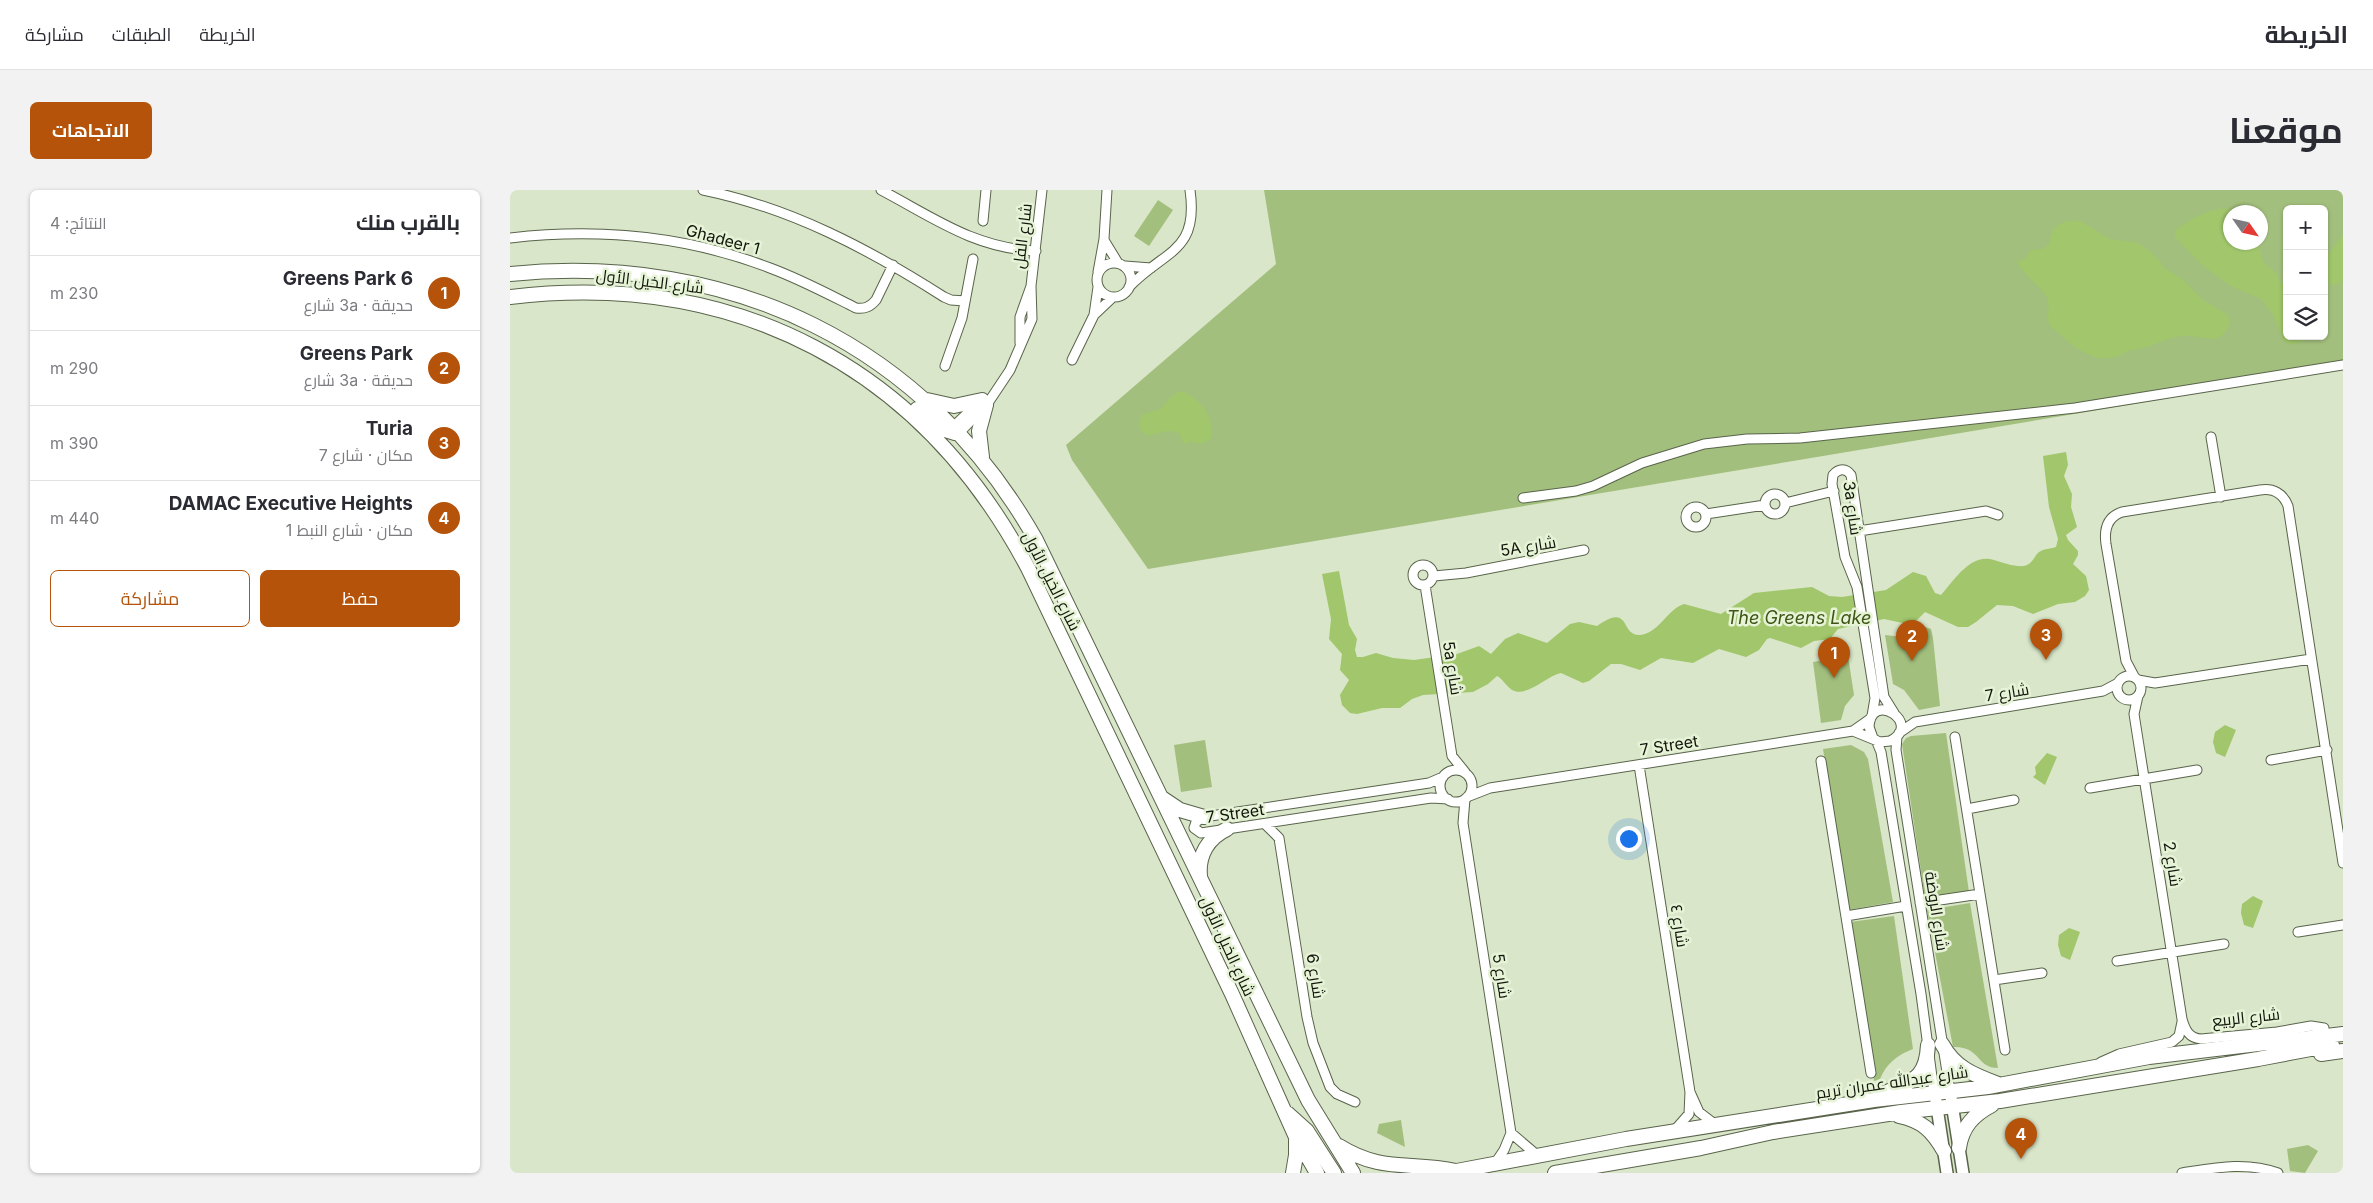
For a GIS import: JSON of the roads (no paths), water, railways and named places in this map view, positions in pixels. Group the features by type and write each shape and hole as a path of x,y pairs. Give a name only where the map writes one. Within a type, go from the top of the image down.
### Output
{"main road":[{"name":"شارع الخيل الأول","path":"510,274 590,270 634,272 719,289 769,306 836,337 875,360 918,396 952,438 1029,570 1232,994 1295,1135 1338,1171"},
{"name":"شارع الخيل الأول","path":"510,296 570,291 629,293 670,298 711,307 751,319 808,343 862,375 931,433 952,438 982,459 1013,502 1036,540 1308,1100 1331,1138 1338,1171"},
{"path":"862,375 870,376 883,382 952,438"},
{"path":"918,396 932,402 947,405 961,405 986,400 979,432 982,459"},
{"path":"1161,796 1180,810 1204,817"},
{"path":"1201,879 1200,866 1206,846 1215,836 1228,829"},
{"name":"شارع الربيع","path":"2325,1037 2343,1024"},
{"name":"شارع عبدالله عمران تريم","path":"1331,1138 1351,1155 1374,1165 1400,1170 1436,1168 1451,1172 1674,1132 1874,1100 2001,1085 2088,1070 2148,1057 2257,1042 2343,1034"},
{"name":"شارع عبدالله عمران تريم","path":"1556,1173 1701,1148 1773,1132 1888,1114 1953,1108 2000,1101 2258,1059 2325,1037 2343,1043"},
{"path":"1874,1100 1892,1089 1906,1085 1918,1076 1935,1044 1962,1068 2001,1085"},
{"path":"2258,1059 2293,1058 2343,1051"},
{"path":"1959,1148 1963,1131 1972,1118 2000,1101"},
{"path":"1286,1112 1303,1126 1338,1171"},
{"path":"1888,1114 1921,1123 1933,1133 1944,1151"},
{"path":"1293,1173 1296,1155 1295,1135"}],"street":[{"path":"707,190 792,216 830,231 894,264 944,297 951,300 965,301"},
{"path":"881,190 969,238 998,246 1036,250"},
{"path":"983,222 986,190"},
{"name":"شارع الفل","path":"952,438 1010,370 1020,343 1032,319 1030,286 1042,190"},
{"path":"1072,360 1094,315 1108,190"},
{"path":"1094,315 1113,297 1125,292 1151,268 1175,251 1187,235 1192,215 1190,190"},
{"name":"Ghadeer 1","path":"510,238 560,234 599,234 680,243 722,252 768,267 856,308 862,309 867,308 876,300 894,264"},
{"path":"1104,239 1130,276 1129,287"},
{"path":"945,366 958,330 974,259"},
{"path":"1098,273 1106,264 1151,268"},
{"path":"1098,287 1102,292 1113,297"},
{"path":"1523,498 1593,486 1642,463 1704,444 1747,439 1800,438 2075,408 2343,365"},
{"path":"2211,437 2222,497"},
{"name":"3a شارع","path":"1871,717 1875,698 1864,628 1862,586 1862,554 1859,529 1852,480 1848,472 1840,470 1833,475 1834,494 1845,557 1862,586 1874,626 1884,697 1895,714"},
{"path":"2139,694 2140,685 2126,661 2105,539 2107,524 2113,516 2122,512 2270,489 2279,493 2286,502 2343,863"},
{"path":"1774,494 1780,495 1785,503 1782,511 1776,514 1770,513 1765,506 1766,499 1774,494"},
{"path":"1785,503 1834,494"},
{"path":"1706,514 1765,506"},
{"path":"1859,529 1986,511 1998,515"},
{"name":"5A شارع","path":"1434,576 1466,573 1574,554 1584,550"},
{"path":"1845,557 1854,561 1862,554"},
{"path":"1426,565 1432,569 1434,576 1431,582 1425,585 1418,584 1414,579 1416,568 1426,565"},
{"name":"5a شارع","path":"1425,585 1452,756 1444,776"},
{"path":"2119,682 2128,676 2155,683 2311,659"},
{"path":"2126,661 2117,690 2122,697 2131,700 2155,683"},
{"name":"شارع 7","path":"1898,734 1915,722 2103,692 2119,682"},
{"name":"شارع 7","path":"2103,692 2122,697"},
{"name":"شارع 2","path":"2139,694 2134,714 2182,1019"},
{"name":"شارع 2","path":"2122,697 2134,714"},
{"path":"1882,710 1895,714 1900,724 1898,734 1885,742 1853,731 1882,710"},
{"name":"شارع 7","path":"1895,714 1915,722"},
{"path":"1871,717 1869,731 1875,739"},
{"name":"7 Street","path":"1466,798 1490,788 1853,731"},
{"name":"شارع الروضة","path":"1898,734 1896,750 1920,903 1935,1044 1934,1092"},
{"path":"1955,737 2005,1050"},
{"name":"شارع الروضة","path":"1875,739 1881,752 1906,906 1935,1044 1950,1091"},
{"path":"2271,760 2326,750"},
{"path":"1452,756 1466,774 1478,783 1490,788"},
{"path":"1821,761 1871,1073"},
{"name":"شارع ٤","path":"1639,765 1690,1092 1698,1112 1716,1125"},
{"path":"1452,770 1466,774 1472,789 1466,798 1458,801 1450,800 1442,792 1444,776 1452,770"},
{"path":"2090,788 2197,770"},
{"name":"7 Street","path":"1444,776 1429,783 1204,817 1194,825 1198,833 1431,798 1450,800"},
{"name":"شارع 5","path":"1466,798 1463,823 1511,1134"},
{"name":"شارع 5","path":"1450,800 1463,823"},
{"path":"1967,808 2014,800"},
{"path":"1265,824 1279,838 1288,820"},
{"name":"شارع 6","path":"1279,838 1313,1043 1330,1087 1337,1094 1355,1102"},
{"path":"1920,903 1980,894"},
{"path":"1846,916 1906,906"},
{"path":"2298,932 2343,925"},
{"path":"2117,961 2224,944"},
{"path":"1994,980 2042,973"},
{"path":"2088,1070 2119,1054 2172,1042 2181,1032 2182,1019"},
{"name":"شارع الربيع","path":"2182,1019 2186,1032 2195,1038 2201,1039 2277,1032 2311,1026 2325,1037"},
{"path":"1950,1091 1963,1173"},
{"name":"شارع ٤","path":"1674,1132 1689,1114 1688,1099 1690,1092"},
{"path":"1934,1092 1947,1173"},
{"path":"1494,1165 1504,1150 1511,1134 1538,1156"},
{"path":"2182,1173 2238,1166 2267,1169 2278,1173"}],"water":[{"path":"2223,209 2223,250 2259,250 2264,263 2276,273 2283,284 2283,340 2273,314 2261,299 2229,285 2203,266 2175,237 2175,231 2186,222 2213,210"},
{"path":"2069,221 2080,221 2110,239 2138,243 2151,252 2166,269 2182,279 2204,301 2227,314 2230,321 2227,330 2217,338 2178,337 2110,358 2094,357 2080,350 2051,326 2048,318 2048,300 2046,296 2023,271 2017,261 2025,259 2031,250 2043,249 2050,243 2055,228"},
{"path":"2343,235 2343,280 2335,286 2328,282 2328,255"},
{"path":"2283,340 2305,340 2304,341 2291,345"},
{"path":"1181,391 1200,403 1208,415 1212,437 1207,442 1199,444 1190,441 1186,444 1182,441 1180,434 1171,431 1147,436 1139,428 1141,415 1160,409 1173,395"},
{"name":"The Greens Lake","path":"2066,452 2068,465 2064,476 2072,494 2071,507 2077,527 2066,535 2078,551 2073,564 2086,576 2089,590 2085,596 2075,602 2058,604 2033,614 2013,606 1997,605 1968,627 1958,627 1925,612 1912,625 1884,619 1838,629 1830,639 1814,641 1801,648 1770,638 1767,639 1759,650 1746,657 1719,649 1693,663 1661,658 1640,670 1621,664 1611,664 1589,681 1583,683 1561,673 1530,689 1518,692 1508,687 1497,676 1488,684 1473,692 1423,695 1412,699 1400,708 1382,708 1357,714 1350,713 1342,705 1340,695 1349,680 1340,670 1342,654 1329,639 1331,619 1322,574 1339,571 1349,625 1357,639 1355,650 1357,657 1376,653 1393,658 1414,660 1457,654 1479,646 1491,654 1505,639 1518,633 1547,643 1570,624 1579,622 1597,626 1615,617 1620,618 1633,634 1646,634 1657,627 1672,611 1684,604 1721,614 1754,593 1812,587 1829,596 1842,597 1886,590 1913,572 1926,576 1935,593 1941,595 1964,569 1978,560 1994,560 2024,566 2030,563 2041,551 2056,547 2058,539 2049,507 2043,456"},
{"path":"2225,725 2236,730 2225,757 2216,753 2213,742 2215,732"},
{"path":"2047,753 2057,757 2045,785 2033,777 2036,774 2035,767"},
{"path":"2253,896 2263,901 2253,928 2244,925 2241,913 2242,904"},
{"path":"2069,928 2080,932 2070,960 2061,956 2058,945 2059,935"}],"place":[{"name":"Turia","path":"2046,660"},
{"name":"Greens Park","path":"1912,661"},
{"name":"Greens Park 6","path":"1834,678"},
{"name":"DAMAC Executive Heights","path":"2021,1159"}]}
